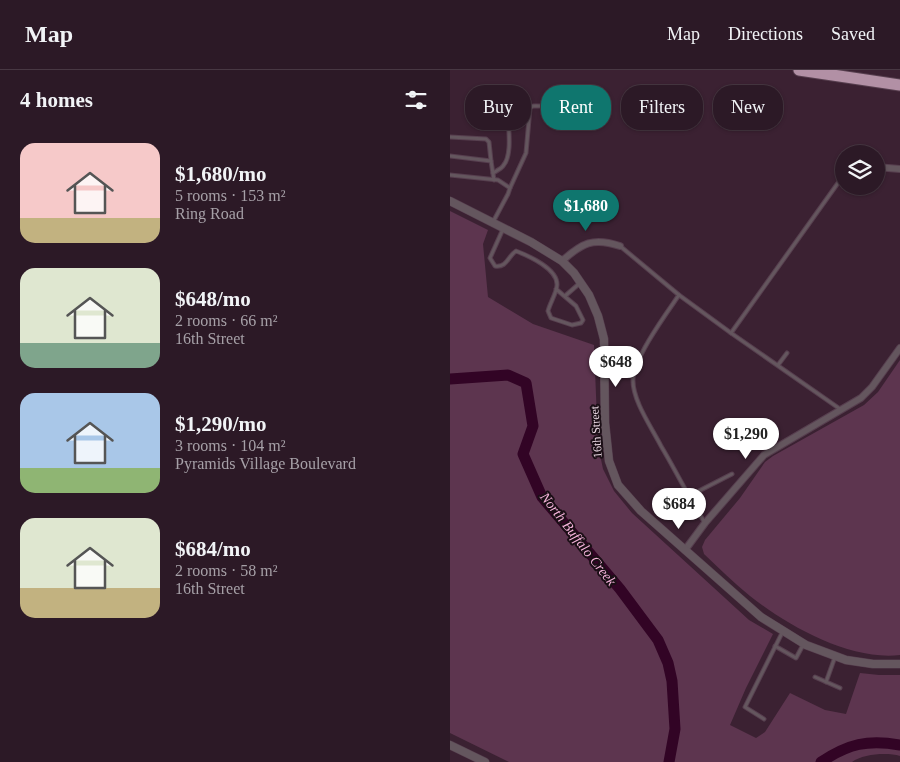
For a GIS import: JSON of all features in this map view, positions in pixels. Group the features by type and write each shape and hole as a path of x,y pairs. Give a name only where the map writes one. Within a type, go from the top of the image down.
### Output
{"highway":[{"path":"799,70 900,85"}],"street":[{"path":"885,168 900,169"},
{"name":"16th Street","path":"450,201 531,242 562,262 574,273 589,295 598,316 604,339 605,423 608,462 618,485 641,511 761,617 804,644 846,660 873,664 900,664"},
{"path":"562,262 576,249 588,243 598,241 620,246"},
{"path":"685,550 705,523 764,455 861,398 872,387 900,348"},
{"path":"450,745 485,762"}],"lane":[{"path":"493,223 526,153 530,108 541,106"},
{"path":"493,173 503,166 507,159 508,130"},
{"path":"450,137 486,138 489,142 494,180"},
{"path":"450,156 491,161"},
{"path":"450,175 498,180 510,188"},
{"path":"730,333 835,188"},
{"path":"504,228 490,258 495,266 498,267 506,263 516,250 532,258 551,271 556,277 557,286 548,311 551,318 572,325 581,323 583,320 576,306 556,289"},
{"path":"620,246 679,295 730,333 841,409"},
{"path":"565,296 581,283"},
{"path":"679,295 655,330 640,360 634,379 636,395 645,416 705,523"},
{"path":"778,365 786,353"},
{"path":"689,496 732,474"},
{"path":"764,719 745,707 783,631"},
{"path":"775,646 796,658 804,644"},
{"path":"826,682 835,656"},
{"path":"815,677 840,688"}],"shaded area":[{"path":"450,211 488,230 483,244 488,297 533,324 594,345 598,445 603,469 614,491 632,513 749,620 773,634 730,725 756,738 765,732 790,693 825,710 846,714 860,673 900,675 900,756 889,754 875,755 862,757 852,762 509,762 450,733"},
{"path":"900,360 900,655 881,655 861,653 841,647 820,639 782,619 738,586 704,554 702,547 705,540 740,498 765,462 864,405 878,392"}],"waterway":[{"name":"North Buffalo Creek","path":"450,379 508,375 526,383 533,426 523,454 542,497 620,589 658,640 668,663 672,681 675,729 669,762"},
{"name":"North Buffalo Creek","path":"821,762 840,751 859,744 889,743 900,745"}]}
